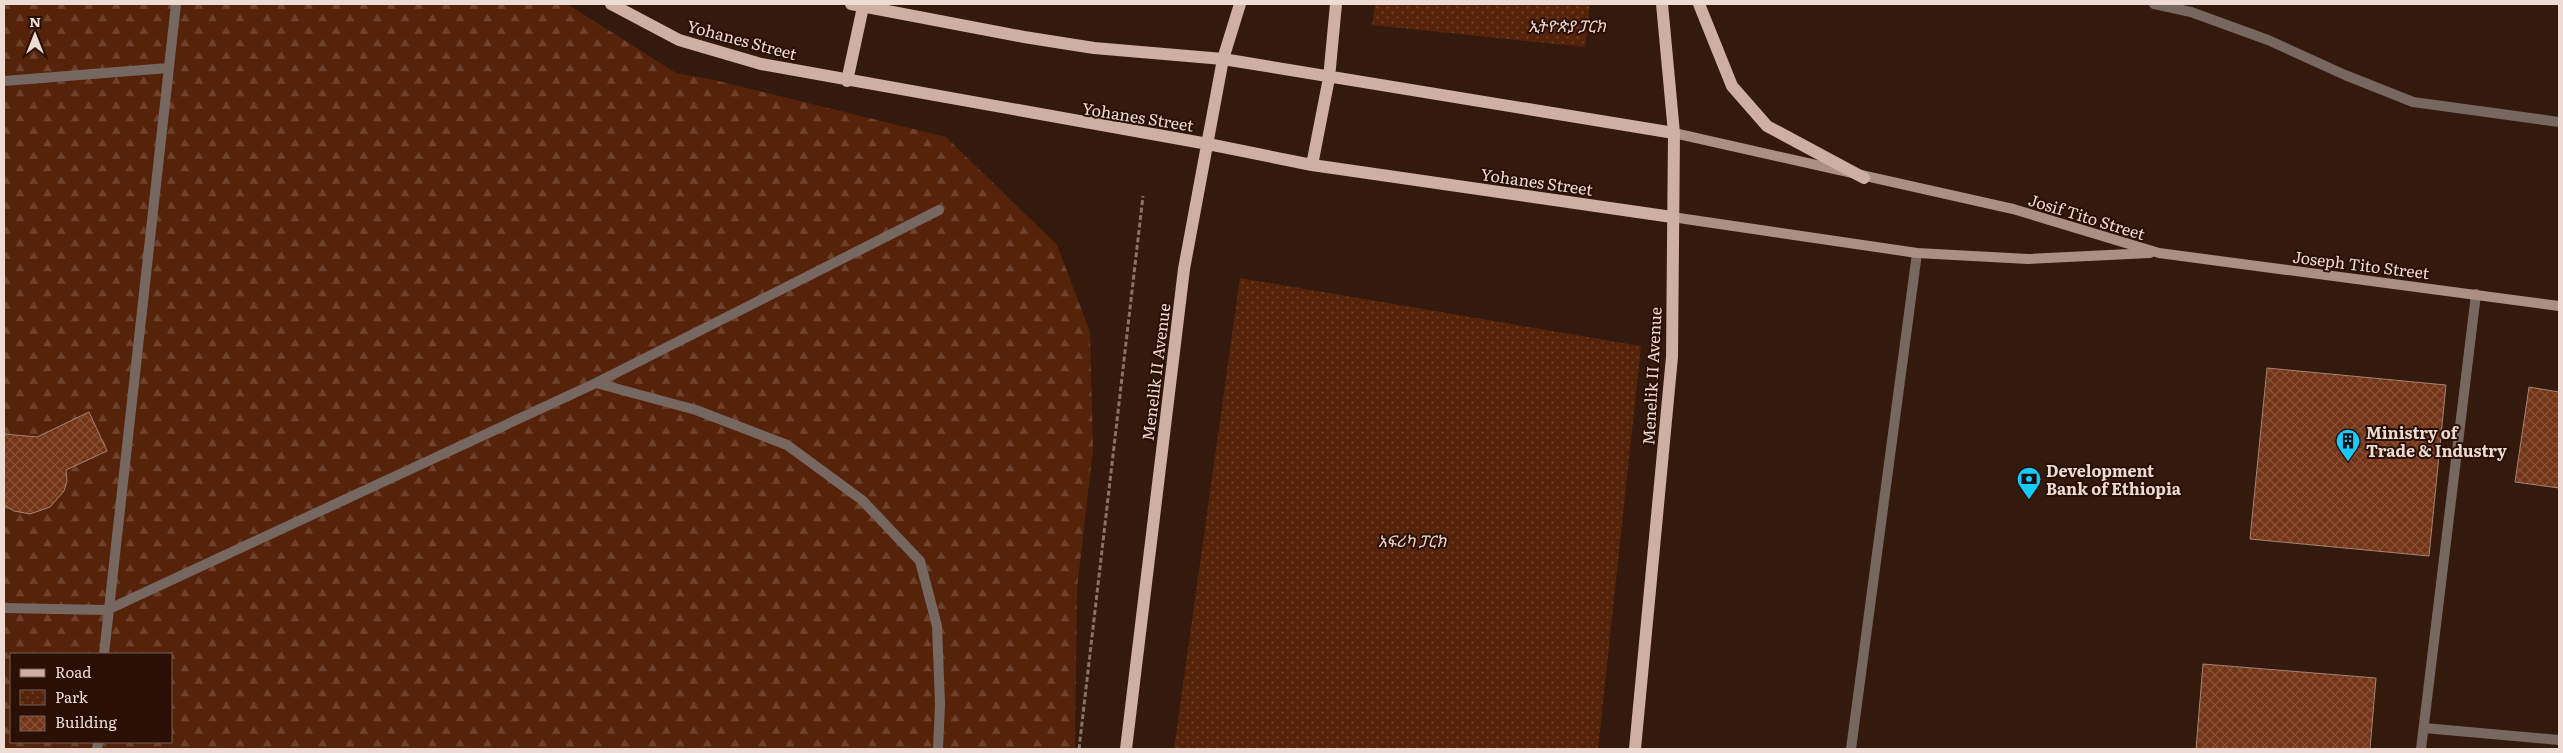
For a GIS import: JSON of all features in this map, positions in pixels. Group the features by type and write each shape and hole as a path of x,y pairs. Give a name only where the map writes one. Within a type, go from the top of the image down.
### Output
{"main road":[{"name":"Yohanes Street","path":"611,4 679,40 760,64 1208,144 1312,165 1672,217"},
{"name":"Menelik II Avenue","path":"1126,749 1184,269 1223,59 1240,4"},
{"path":"1312,165 1329,78 1336,4"},
{"name":"Menelik II Avenue","path":"1635,749 1672,357 1674,133 1662,4"},
{"path":"1699,4 1732,86 1768,126 1864,178"},
{"path":"847,81 857,6 1094,48 1223,59 1329,78 1674,133"},
{"name":"Josif Tito Street","path":"1674,133 1864,178 2013,210 2159,253"},
{"name":"Josif Tito Street","path":"1672,217 1917,253 2028,259 2159,253"},
{"name":"Joseph Tito Street","path":"2159,253 2559,306"}],"street":[{"path":"104,653 176,4"},
{"path":"2154,4 2191,12 2268,40 2345,75 2413,102 2559,122"},
{"path":"4,81 168,68"},
{"path":"4,608 108,610 596,384 939,210"},
{"path":"1850,749 1917,253"},
{"path":"2421,749 2476,294"},
{"path":"596,384 696,410 787,445 862,500 920,561 936,626 940,704 938,749"},
{"path":"2424,728 2559,740"}],"path":[{"path":"1079,749 1143,196"}],"green space":[{"path":"4,4 567,4 676,73 714,80 946,137 1057,245 1090,332 1093,449 1077,589 1075,749 4,749"},
{"name":"ኢትዮጵያ ፓርክ","path":"1375,4 1590,4 1585,47 1372,25"},
{"name":"አፍሪካ ፓርክ","path":"1240,278 1641,346 1598,749 1174,749"}],"building":[{"name":"Ministry of Trade & Industry","path":"2267,368 2446,385 2429,556 2250,539"},
{"path":"2529,387 2559,392 2559,488 2515,482"},
{"path":"89,412 107,451 66,470 67,481 64,491 50,507 30,514 14,511 4,505 4,434 37,437"},
{"path":"2203,664 2376,678 2370,749 2196,749"}],"place":[{"name":"Ministry of Trade & Industry","path":"2348,462"},
{"name":"Development Bank of Ethiopia","path":"2029,500"}]}
